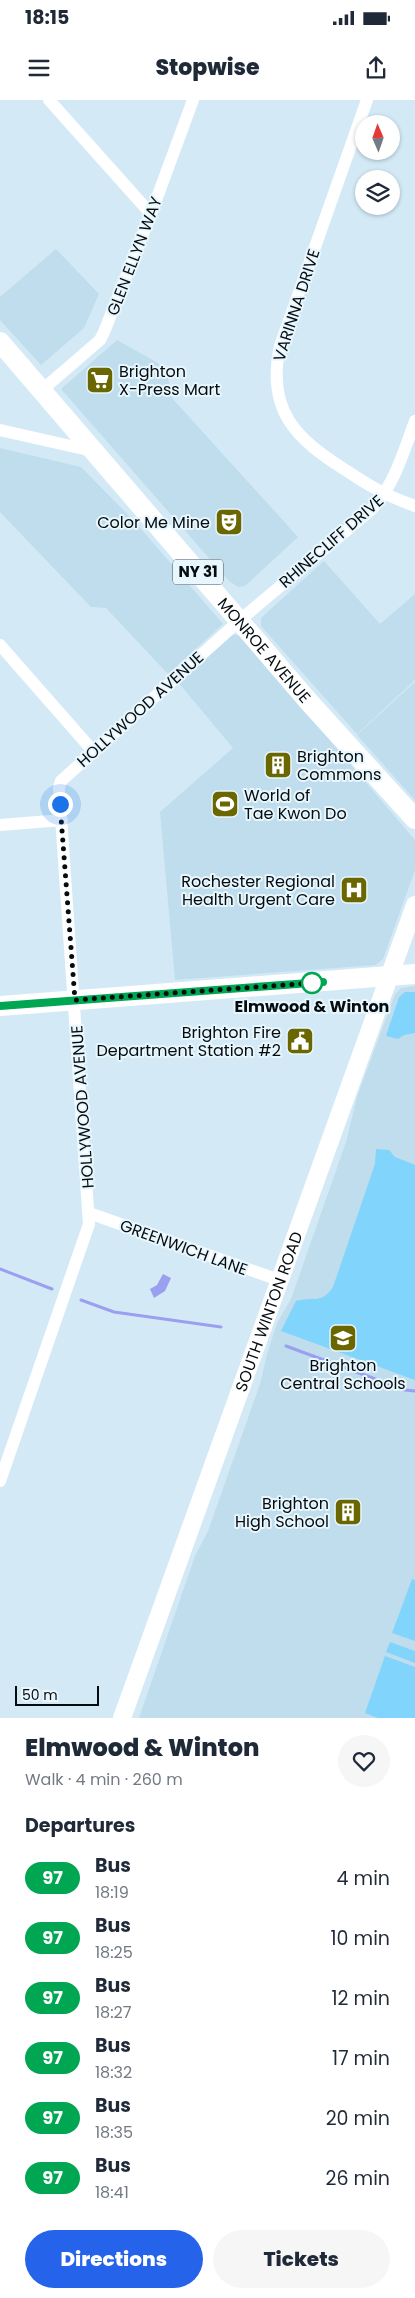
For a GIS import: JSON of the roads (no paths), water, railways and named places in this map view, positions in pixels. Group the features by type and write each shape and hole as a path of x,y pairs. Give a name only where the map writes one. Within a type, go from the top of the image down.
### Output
{"main road":[{"name":"MONROE AVENUE","path":"0,342 309,702 415,819"},
{"name":"SOUTH WINTON ROAD","path":"122,1718 415,905"},
{"path":"0,1006 415,974"}],"street":[{"path":"49,100 151,214"},
{"name":"GLEN ELLYN WAY","path":"42,390 100,340 151,214 193,100"},
{"name":"VARINNA DRIVE","path":"367,100 282,339 276,364 276,376 283,410 303,440 317,452 385,495 415,506"},
{"name":"RHINECLIFF DRIVE","path":"240,620 371,510 385,495 395,476 415,421"},
{"path":"0,430 92,451"},
{"name":"HOLLYWOOD AVENUE","path":"0,1481 86,1235 89,1213 62,820 61,781 240,620"},
{"path":"0,645 93,751"},
{"path":"0,825 62,820"},
{"name":"GREENWICH LANE","path":"89,1213 279,1280"}],"waterway":[{"path":"0,1269 52,1289"},
{"path":"81,1300 114,1312 221,1327"},
{"path":"286,1346 405,1390 415,1391"}],"place":[{"name":"Brighton X-Press Mart","path":"100,380"},
{"name":"Color Me Mine","path":"229,522"},
{"name":"Brighton Commons","path":"278,765"},
{"name":"World of Tae Kwon Do","path":"225,804"},
{"name":"Rochester Regional Health Urgent Care","path":"354,890"},
{"name":"Elmwood & Winton","path":"312,983"},
{"name":"Brighton Fire Department Station #2","path":"300,1041"},
{"name":"Brighton Central Schools","path":"343,1338"},
{"name":"Brighton High School","path":"348,1512"}]}
